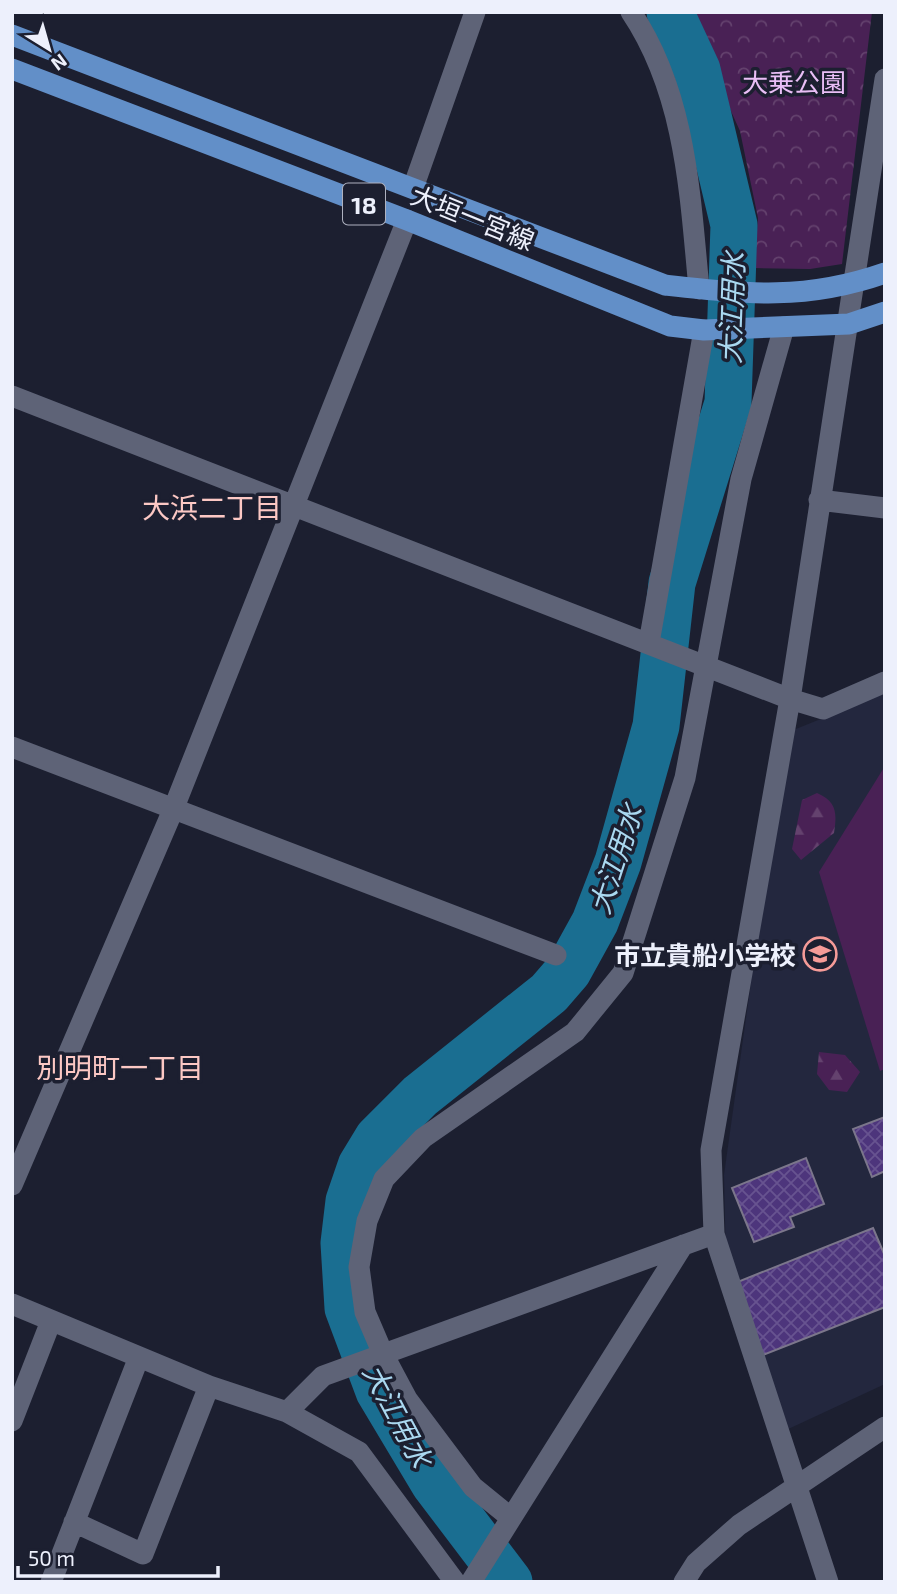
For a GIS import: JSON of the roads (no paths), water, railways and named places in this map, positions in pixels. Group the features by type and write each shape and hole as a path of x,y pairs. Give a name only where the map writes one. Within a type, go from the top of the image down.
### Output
{"main road":[{"name":"大垣一宮線","path":"12,35 665,285 770,295 819,292 856,284 885,273"},
{"name":"大垣一宮線","path":"12,69 407,220 670,326 710,330 849,324 885,312"}],"street":[{"path":"413,188 475,12"},
{"path":"631,12 662,72 680,127 707,289"},
{"path":"828,1582 714,1234 711,1150 790,699 819,500 856,284 885,79"},
{"path":"12,1185 173,810 407,220"},
{"path":"508,1521 472,1487 407,1399 381,1355 365,1312 359,1267 367,1221 384,1179 422,1138 575,1032 623,973 685,778 703,665 741,479 780,327"},
{"path":"653,645 710,330"},
{"path":"12,396 790,699 823,709 885,682"},
{"path":"819,500 885,508"},
{"path":"12,747 556,955"},
{"path":"287,1412 323,1376 714,1234"},
{"path":"473,1576 683,1245"},
{"path":"12,1304 209,1386 287,1412 359,1451 455,1582"},
{"path":"12,1421 51,1321"},
{"path":"51,1582 139,1357"},
{"path":"74,1522 143,1554 209,1386"},
{"path":"684,1582 696,1563 739,1525 885,1427"}],"waterway":[{"name":"大江用水","path":"509,1582 434,1483 379,1391 348,1308 344,1243 349,1201 361,1166 378,1138 420,1096 549,993 568,971 595,922 618,862 656,726 672,583 728,403 734,225 697,70 670,12"}],"place":[{"name":"市立貴船小学校","path":"820,954"}],"district":[{"name":"大浜二丁目","path":"212,507"},
{"name":"別明町一丁目","path":"120,1067"}],"park label":[{"name":"大乗公園","path":"794,81"}]}
